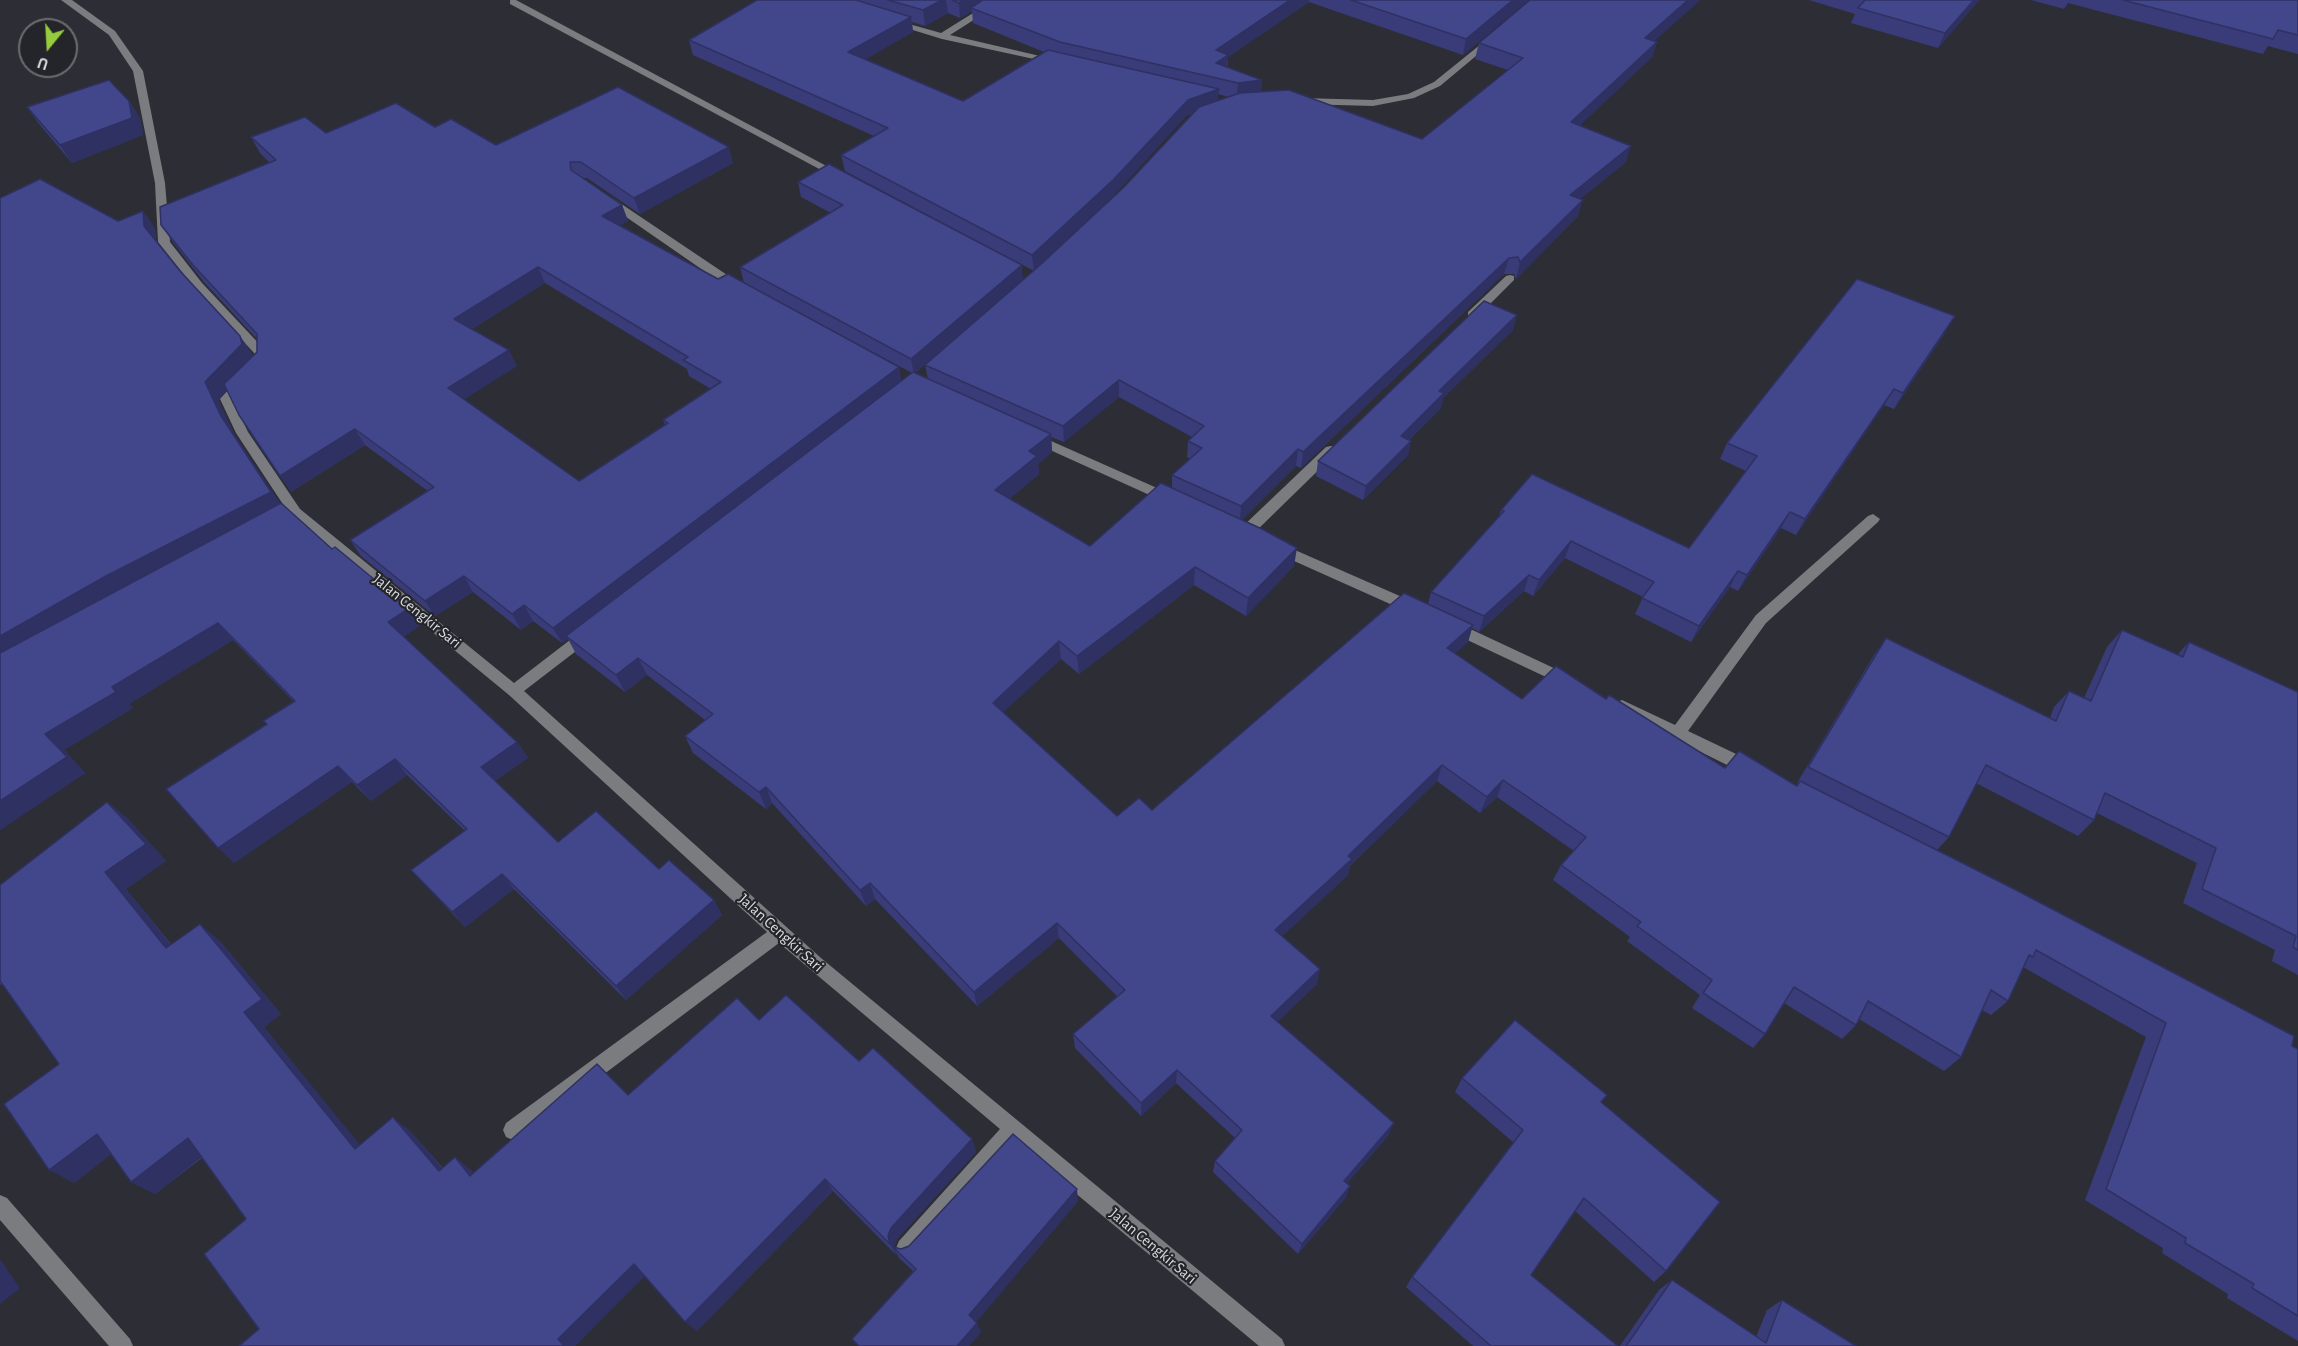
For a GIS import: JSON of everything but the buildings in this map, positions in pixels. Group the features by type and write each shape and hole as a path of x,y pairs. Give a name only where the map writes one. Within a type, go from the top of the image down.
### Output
{"street":[{"name":"Jalan Cengkir Sari","path":"66,0 112,33 138,71 160,183 164,242 198,285 260,352 262,364 226,399 242,433 290,515 514,690 780,932 1275,1346"},
{"path":"942,36 1000,0"},
{"path":"513,2 858,185"},
{"path":"880,19 1068,66"},
{"path":"1291,101 1373,104 1411,96 1437,84 1498,34"},
{"path":"592,189 714,273 754,296"},
{"path":"1459,327 1510,278"},
{"path":"1021,432 1181,504"},
{"path":"1339,442 1250,535 1581,687"},
{"path":"1678,733 1761,619 1873,519"},
{"path":"514,690 598,626"},
{"path":"1613,702 1763,775"},
{"path":"513,1130 780,932"},
{"path":"906,1248 1013,1129"},
{"path":"0,1205 123,1346"}]}
